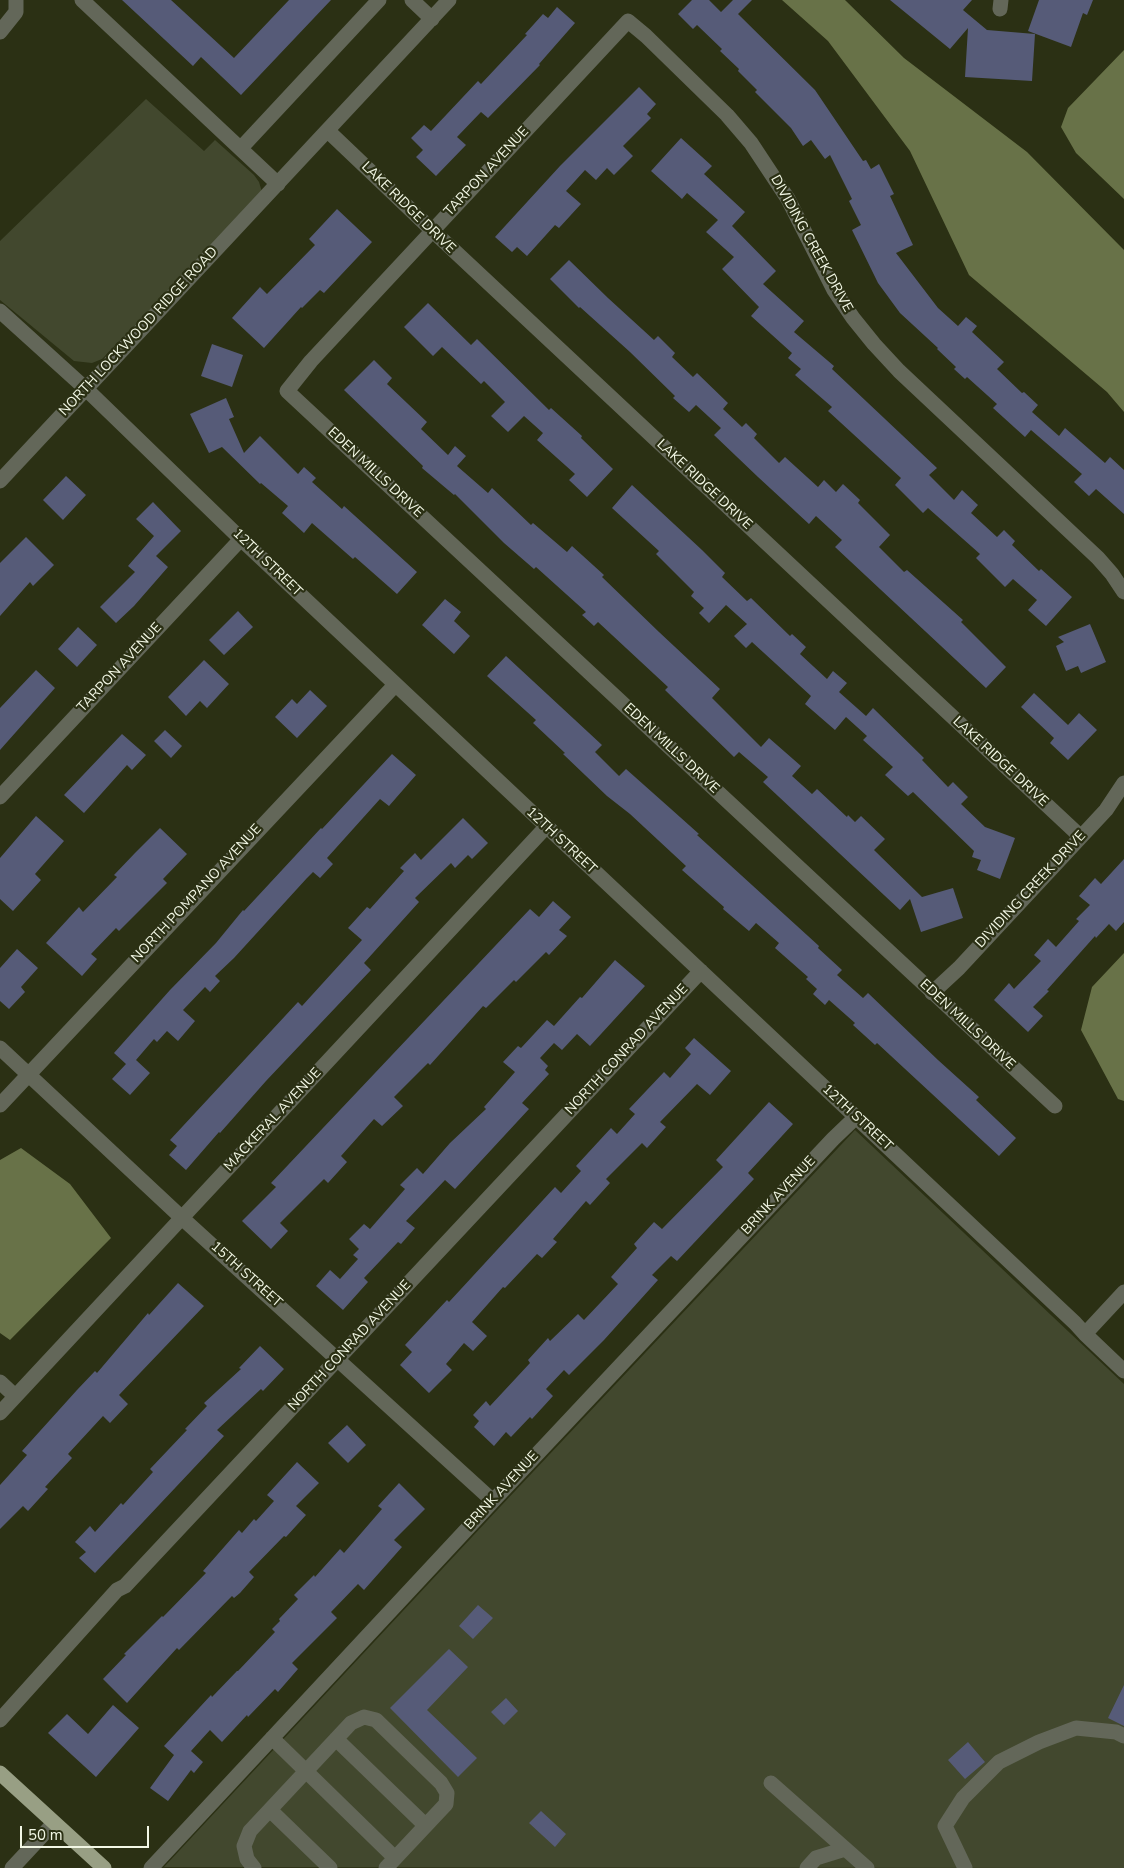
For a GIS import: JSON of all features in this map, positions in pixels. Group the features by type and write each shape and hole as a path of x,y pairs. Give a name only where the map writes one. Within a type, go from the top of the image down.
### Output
{"main road":[{"path":"0,1773 104,1868"}],"street":[{"path":"0,32 16,12 16,0"},
{"path":"82,0 278,184"},
{"path":"241,148 379,0"},
{"path":"412,0 432,19"},
{"name":"NORTH LOCKWOOD RIDGE ROAD","path":"0,481 328,132 449,0"},
{"name":"TARPON AVENUE","path":"287,391 311,361 628,21"},
{"name":"DIVIDING CREEK DRIVE","path":"628,21 646,36 727,115 750,143 769,168 788,199 817,260 834,290 874,344 900,371 1098,558 1124,592"},
{"name":"LAKE RIDGE DRIVE","path":"328,132 1081,837"},
{"name":"12TH STREET","path":"0,310 86,389 395,685 1124,1370"},
{"name":"EDEN MILLS DRIVE","path":"287,391 1054,1106"},
{"name":"TARPON AVENUE","path":"0,797 241,539"},
{"name":"NORTH POMPANO AVENUE","path":"0,1105 395,685"},
{"name":"DIVIDING CREEK DRIVE","path":"932,993 959,968 1106,810 1124,783"},
{"name":"MACKERAL AVENUE","path":"0,1413 546,827"},
{"name":"NORTH CONRAD AVENUE","path":"0,1720 117,1590 125,1586 701,971"},
{"name":"15TH STREET","path":"0,1048 182,1218 493,1501"},
{"name":"BRINK AVENUE","path":"151,1868 826,1146 856,1117"},
{"path":"1085,1334 1124,1292"},
{"path":"0,1382 15,1396"},
{"path":"254,1868 247,1859 244,1846 250,1831 270,1810 306,1771 351,1723 364,1717 376,1720 441,1783 447,1793 446,1804 391,1863 306,1771 272,1738"},
{"path":"965,1868 945,1826 963,1798 1000,1762 1039,1742 1076,1728 1116,1732 1124,1736"},
{"path":"336,1739 426,1825"},
{"path":"771,1783 867,1868"},
{"path":"270,1810 330,1868"},
{"path":"12,1868 54,1822"},
{"path":"807,1868 816,1858 845,1848"}],"shaded area":[{"path":"782,0 845,0 904,58 1027,152 1124,250 1124,412 1107,392 969,275 910,151 828,41"},
{"path":"1124,50 1124,199 1076,153 1061,127 1068,108"},
{"path":"146,99 204,151 215,140 254,175 259,182 262,192 254,203 102,359 92,363 74,361 0,300 0,241"},
{"path":"1124,953 1124,1101 1118,1099 1081,1030 1092,987"},
{"path":"855,1130 1124,1384 1124,1868 164,1867 500,1507"},
{"path":"21,1148 70,1184 111,1238 10,1340 0,1333 0,1160"}],"building":[{"path":"122,0 171,0 234,58 289,0 331,0 241,95 201,57 193,66"},
{"path":"692,0 709,0 721,12 733,0 752,0 738,14 815,90 863,161 866,160 871,169 879,164 894,194 890,196 913,245 896,253 938,308 958,326 966,317 977,326 972,332 1004,362 997,369 1022,393 1024,392 1038,405 1032,412 1059,436 1065,428 1105,463 1110,457 1124,470 1124,514 1096,489 1089,496 1074,482 1082,474 1031,430 1025,437 993,408 997,404 967,377 965,379 954,369 956,367 938,348 900,313 878,283 852,230 861,225 849,201 852,199 830,155 825,159 811,140 803,146 791,128 755,92 757,90 720,51 722,49 697,25 693,29 678,14"},
{"path":"890,0 972,0 963,10 987,30 1035,34 1032,81 965,77 968,28 950,49"},
{"path":"1039,0 1093,0 1087,15 1083,13 1071,47 1028,31"},
{"path":"557,7 575,23 540,65 488,118 481,112 457,137 466,145 436,176 416,157 423,150 411,138 424,125 431,131 478,81 481,84 527,35 525,34 543,14 548,18"},
{"path":"639,87 656,104 647,114 651,118 623,146 633,156 614,175 607,168 596,180 585,170 566,191 581,204 559,228 555,225 527,256 517,247 512,252 495,237 560,166"},
{"path":"681,138 712,166 704,174 745,212 732,226 776,271 763,284 804,321 794,332 834,366 832,369 937,468 929,475 954,500 962,490 978,505 971,513 997,537 1004,530 1015,541 1012,545 1039,571 1041,569 1072,597 1046,626 1028,610 1037,600 1013,579 1005,587 976,558 980,554 928,508 923,513 895,485 901,478 828,411 832,407 795,375 801,369 788,358 792,353 751,316 759,307 722,269 734,257 706,232 718,220 687,193 682,199 651,171"},
{"path":"337,209 372,242 324,293 320,290 301,307 264,348 232,318 260,287 267,294 315,245 309,239"},
{"path":"569,260 654,340 658,336 675,353 672,357 693,377 697,373 728,403 723,409 742,427 746,423 757,434 754,438 779,463 785,457 818,487 824,480 836,492 843,484 860,500 858,503 890,535 879,547 904,572 907,570 963,620 961,622 1006,667 986,688 835,547 842,540 816,516 809,524 714,435 721,428 696,405 689,412 673,398 675,396 630,352 579,308 550,279"},
{"path":"428,303 471,345 477,339 549,410 551,408 582,436 581,438 613,469 587,497 569,480 575,474 537,440 543,433 524,416 508,432 491,416 505,402 484,381 481,384 442,347 433,356 404,327"},
{"path":"212,344 243,355 232,387 201,376"},
{"path":"374,360 392,378 387,384 427,422 421,429 448,455 455,446 466,456 457,466 488,493 492,488 531,525 533,523 567,552 572,546 720,689 712,698 761,747 769,738 801,766 792,776 812,794 817,789 855,822 861,816 885,839 874,850 922,897 953,888 963,918 921,932 910,899 900,910 763,782 768,777 739,752 734,757 665,690 668,687 598,622 594,626 582,615 586,612 536,567 534,569 504,543 455,494 422,468 423,466 344,390"},
{"path":"226,398 234,417 229,419 244,453 260,436 298,474 304,467 316,478 312,482 342,509 344,506 417,572 397,594 312,523 304,533 282,513 288,506 260,484 222,447 209,453 190,414"},
{"path":"66,476 86,495 63,520 43,500"},
{"path":"632,485 725,573 722,577 747,601 751,598 790,636 792,634 806,647 800,654 827,679 833,671 847,683 839,692 866,716 873,708 924,758 922,760 948,787 953,782 968,797 961,804 985,827 1015,838 1000,879 977,870 981,860 972,857 974,851 913,792 908,796 885,775 893,767 863,740 867,736 846,717 835,730 805,704 811,696 752,642 746,648 734,636 747,624 726,605 709,623 699,613 704,608 691,596 694,592 656,554 659,551 612,508"},
{"path":"153,502 181,531 156,556 168,567 134,606 116,623 100,607 135,572 128,566 154,536 136,519"},
{"path":"26,537 54,565 33,586 30,582 0,616 0,563"},
{"path":"445,599 461,612 454,621 470,636 454,654 422,625"},
{"path":"238,611 253,627 224,655 209,640"},
{"path":"1090,624 1106,662 1081,673 1078,666 1066,671 1056,646 1064,642 1058,637"},
{"path":"78,627 97,645 77,667 58,649"},
{"path":"506,656 602,745 595,752 619,776 626,769 671,809 819,946 818,948 842,970 837,975 863,998 868,993 979,1097 976,1100 1016,1138 999,1156 877,1043 875,1045 853,1025 855,1023 829,1000 825,1005 813,994 817,989 806,979 808,977 775,948 779,943 756,923 749,931 723,909 724,907 682,870 686,866 563,754 565,753 533,723 536,720 487,676"},
{"path":"204,660 229,684 207,708 200,701 186,716 168,697"},
{"path":"36,670 55,688 0,750 0,708"},
{"path":"310,690 327,706 297,738 275,717 292,699 297,704"},
{"path":"1034,693 1068,725 1079,713 1097,730 1068,760 1050,743 1054,738 1021,707"},
{"path":"165,730 182,746 171,758 154,741"},
{"path":"122,734 146,755 132,770 127,765 84,813 64,795"},
{"path":"392,754 416,775 389,806 380,799 327,858 333,864 320,878 313,872 215,976 220,981 210,992 205,987 183,1010 195,1021 178,1041 167,1031 157,1042 154,1039 136,1060 150,1073 130,1095 112,1079 126,1064 114,1053 170,990 216,943 243,910"},
{"path":"36,816 64,841 35,874 41,880 13,911 0,899 0,858"},
{"path":"463,818 488,843 472,859 468,855 455,868 451,863 415,898 419,902 364,963 371,970 266,1081 186,1170 169,1155 177,1146 170,1140 298,1002 302,1006 362,940 348,928 367,907 370,909 404,871 400,868 415,853 421,860"},
{"path":"160,828 187,854 163,879 167,883 119,931 116,928 91,954 97,959 82,976 46,943 79,907 83,912 117,877 114,875"},
{"path":"1124,859 1124,922 1116,931 1109,924 1096,938 1095,936 1047,990 1049,991 1033,1007 1043,1016 1028,1032 994,1000 1009,983 1014,989 1041,961 1034,955 1048,939 1056,947 1079,921 1076,919 1090,905 1079,896 1095,878 1101,884"},
{"path":"553,901 571,917 559,930 567,936 549,955 546,952 516,982 514,980 486,1008 483,1006 430,1065 428,1063 394,1097 403,1106 382,1126 374,1119 341,1156 347,1162 328,1183 324,1179 280,1223 288,1231 271,1249 242,1221 276,1187 271,1183 530,909 539,917"},
{"path":"17,949 38,968 21,987 25,992 9,1009 0,1001 0,968"},
{"path":"615,960 645,986 590,1046 577,1034 562,1050 554,1043 540,1058 548,1066 545,1070 549,1074 522,1103 529,1109 455,1189 445,1180 406,1221 415,1228 401,1244 398,1242 364,1278 368,1282 343,1310 316,1286 330,1270 340,1279 358,1259 353,1255 359,1249 349,1239 364,1224 370,1229 405,1189 400,1185 417,1168 423,1174 450,1143 486,1109 484,1107 515,1072 503,1062 518,1046 521,1048 547,1020 554,1026 580,997 582,998"},
{"path":"694,1038 731,1071 710,1095 697,1084 660,1122 666,1127 647,1148 642,1143 606,1179 610,1183 590,1205 586,1201 553,1239 557,1242 542,1258 537,1254 505,1288 503,1287 472,1322 487,1336 473,1351 464,1343 446,1364 452,1370 429,1393 400,1365 412,1352 405,1345 447,1300 449,1302 555,1187 561,1193 581,1171 576,1166 611,1128 617,1134 635,1114 629,1109 664,1072 670,1078 691,1054 685,1048"},
{"path":"769,1102 793,1124 748,1173 754,1179 677,1261 671,1256 652,1275 658,1280 604,1340 569,1375 564,1370 546,1389 553,1396 532,1419 530,1417 511,1437 506,1432 494,1446 474,1427 479,1421 473,1415 486,1401 490,1406 530,1363 528,1360 548,1338 550,1341 578,1314 584,1320 618,1284 611,1277 637,1248 634,1244 654,1222 662,1229 723,1167 716,1160"},
{"path":"178,1283 204,1306 119,1395 128,1404 110,1423 103,1416 68,1454 72,1458 45,1487 48,1489 28,1511 23,1506 0,1529 0,1485 27,1455 22,1451 95,1371 97,1373 148,1313 149,1315"},
{"path":"260,1346 284,1369 263,1391 261,1389 217,1430 224,1436 95,1573 79,1558 86,1552 75,1542 90,1526 95,1532 121,1503 123,1505 153,1472 150,1469 207,1406 204,1403 241,1369 239,1368"},
{"path":"347,1425 366,1445 348,1463 328,1443"},
{"path":"297,1462 319,1483 296,1506 306,1515 249,1572 254,1577 240,1593 234,1598 232,1596 179,1650 177,1648 127,1703 103,1679 126,1655 124,1654 206,1573 203,1571 239,1530 242,1533 274,1501 267,1495"},
{"path":"399,1483 425,1509 394,1540 402,1547 364,1590 358,1584 331,1612 337,1618 292,1663 298,1669 278,1692 275,1689 222,1742 210,1730 191,1751 203,1762 194,1773 191,1770 168,1801 150,1788 174,1755 164,1746 211,1695 212,1697 275,1632 272,1629 298,1599 294,1595 314,1575 315,1577 340,1549 344,1553 382,1509 378,1506"},
{"path":"478,1605 493,1618 473,1639 459,1626"},
{"path":"449,1649 468,1667 427,1710 477,1758 458,1777 390,1708"},
{"path":"1124,1685 1124,1726 1108,1718"},
{"path":"506,1698 518,1711 504,1725 491,1712"},
{"path":"113,1705 139,1728 96,1777 48,1733 67,1714 88,1734"},
{"path":"968,1742 985,1762 965,1779 948,1760"},
{"path":"541,1811 566,1834 555,1847 529,1823"}]}
